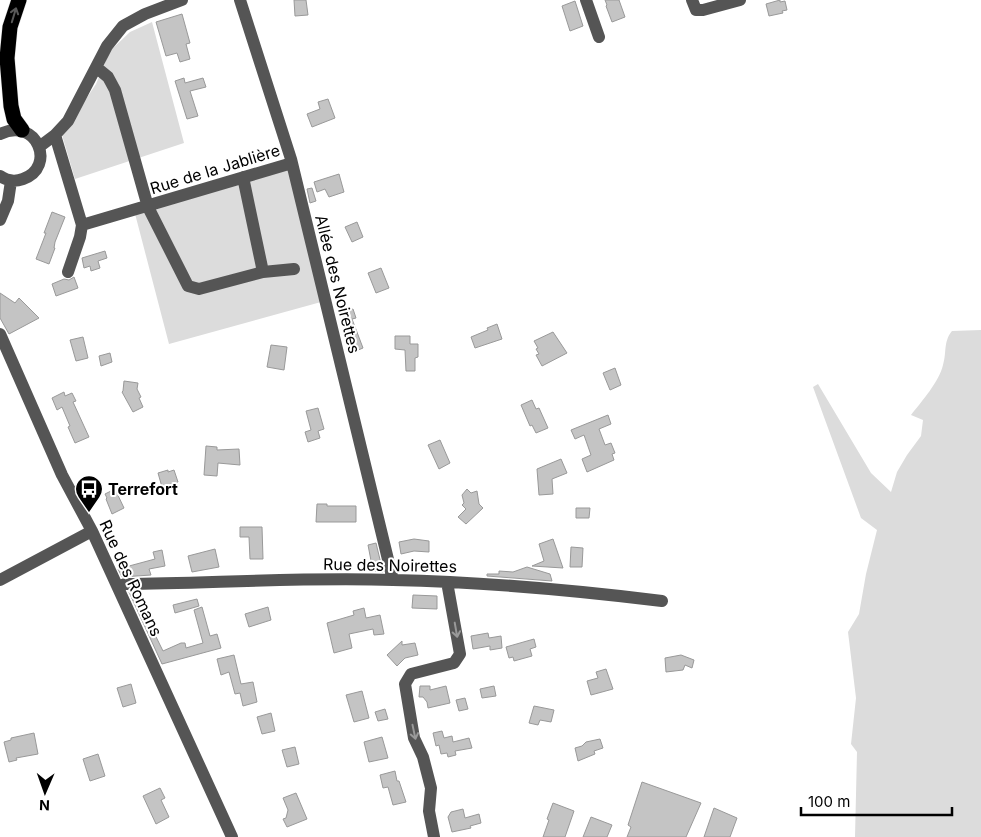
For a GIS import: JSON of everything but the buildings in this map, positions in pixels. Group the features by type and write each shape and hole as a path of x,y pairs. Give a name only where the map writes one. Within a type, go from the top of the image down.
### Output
{"highway":[{"path":"18,0 10,27 7,58 11,106 14,120 22,130"}],"street":[{"path":"39,147 55,135 68,121 108,46 123,26 145,14 182,0"},
{"name":"Allée des Noirettes","path":"240,0 292,163 392,580"},
{"path":"586,0 599,37"},
{"path":"694,5 703,10 740,0"},
{"path":"97,68 108,77 115,90 148,207 188,286 199,289 263,272 294,269"},
{"path":"0,134 14,129 22,130 29,134 39,147 41,156 39,164 28,178 20,180 5,179 8,200 0,220"},
{"path":"55,135 82,225 80,237 68,272"},
{"name":"Rue de la Jablière","path":"82,225 292,163"},
{"path":"244,177 263,272"},
{"name":"Rue des Romans","path":"0,334 62,475 92,531 232,837"},
{"path":"0,580 92,531"},
{"name":"Rue des Noirettes","path":"118,587 125,584 392,580 549,589 662,601"},
{"path":"434,837 429,811 431,788 423,757 414,738 405,684 411,674 454,663 460,654 447,582"}],"shaded area":[{"path":"152,22 184,143 75,179 62,135 96,84 110,51 130,32"},
{"path":"288,159 321,302 169,344 133,206"},
{"path":"981,330 981,837 855,837 857,752 851,744 856,698 848,632 859,614 866,574 877,530 861,518 813,387 818,384 871,473 891,492 897,472 921,436 923,420 911,415 938,378 943,365 949,335 952,331"}],"place":[{"name":"Terrefort","path":"89,513"}]}
